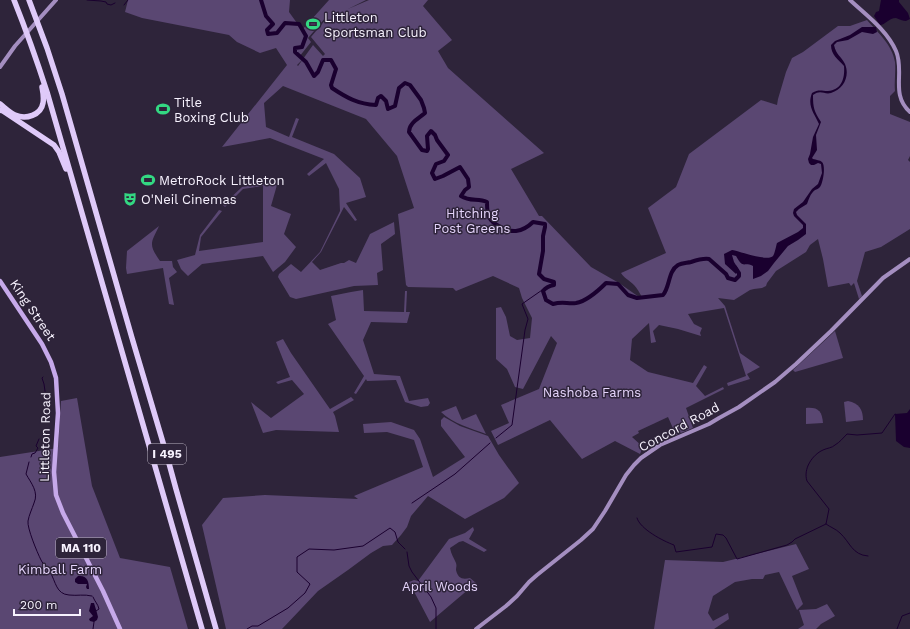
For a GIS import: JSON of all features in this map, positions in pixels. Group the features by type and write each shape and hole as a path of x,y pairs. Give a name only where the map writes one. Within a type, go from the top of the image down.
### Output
{"highway":[{"name":"I 495","path":"14,0 47,92 202,629"},
{"name":"I 495","path":"30,1 62,94 216,629"},
{"path":"0,104 14,115 21,117 32,116 41,109 43,102 42,89 32,48"},
{"path":"1,110 49,141 56,148 63,163 85,225"}],"main road":[{"path":"0,67 15,46 56,0"},
{"path":"850,0 874,22 892,43 896,52 898,64 898,88 902,101 910,112"},
{"name":"Concord Road","path":"476,629 506,606 529,582 593,529 626,475 641,458 666,443 709,424 775,382 831,331 883,278 910,259"},
{"name":"King Street","path":"0,281 47,352"},
{"name":"Littleton Road","path":"47,352 55,375 57,391 58,413 54,472 56,495 61,509 103,591 120,629"}],"green space":[{"path":"128,0 290,0 289,12 302,30 329,0 366,0 348,9 369,0 428,0 423,6 452,40 438,51 448,68 544,153 511,169 539,216 542,216 591,267 619,283 639,297 642,297 636,287 621,273 666,253 648,208 676,187 689,154 761,100 777,105 786,72 792,58 803,52 838,26 850,26 867,20 888,44 895,62 895,91 890,96 890,114 910,122 910,156 908,160 910,162 910,229 881,247 865,252 857,281 862,296 859,299 854,283 851,286 849,283 828,287 818,239 810,245 806,252 776,271 766,286 750,290 734,300 718,298 725,306 740,353 760,367 747,374 750,379 728,386 727,383 746,376 724,308 688,314 694,324 702,328 700,333 701,336 659,325 653,331 656,342 651,343 649,323 632,339 630,360 648,372 693,383 704,365 707,367 696,386 705,396 723,387 724,389 686,408 693,428 676,435 668,417 638,431 639,433 632,437 643,447 640,454 615,441 582,459 550,420 498,445 491,431 509,423 501,405 539,389 557,343 551,336 523,389 515,387 507,369 496,359 496,308 501,307 506,317 510,336 517,340 530,338 532,318 522,298 519,288 493,276 456,291 453,288 408,287 406,285 398,214 414,208 397,156 366,119 283,86 264,103 266,127 289,137 296,118 299,119 292,137 334,154 360,178 366,197 346,203 357,220 355,221 344,207 321,252 312,262 320,270 344,263 349,260 356,263 370,234 394,222 395,234 381,244 383,270 377,273 378,285 354,286 296,299 290,297 278,277 279,274 291,264 301,272 320,252 340,211 339,189 326,163 309,176 307,174 324,159 270,138 222,147 287,65 276,48 260,53 237,42 229,35 142,18 125,12","holes":["326,17 327,18 311,37 325,54 323,56 313,45 298,66 297,65 302,60 299,57 311,42 308,38"]},
{"path":"263,182 277,185 271,206 291,214 284,234 296,247 285,262 273,272 263,256 202,264 188,276 181,269 177,260 195,255 200,235 219,210 222,211 201,237 199,251 263,242 263,186 243,189 225,207 223,205 242,187"},
{"path":"159,226 153,240 152,247 160,261 172,261 173,267 177,272 169,278 174,305 169,304 163,268 127,274 127,251"},
{"path":"363,290 364,311 404,312 405,291 407,291 406,312 410,312 407,323 371,322 363,340 374,374 400,376 409,401 428,398 430,403 428,406 421,407 405,402 396,380 367,381 366,379 356,394 354,393 364,376 328,324 336,320 331,296"},
{"path":"835,331 843,358 795,372 793,370"},
{"path":"283,339 330,409 351,397 354,400 333,412 339,432 276,430 263,433 251,402 271,418 304,394 292,380 278,384 276,382 290,377 276,342"},
{"name":"Kimball Farm","path":"77,398 92,486 120,558 170,567 188,629 0,629 0,457 58,448 61,401"},
{"path":"848,401 858,405 862,413 863,420 846,422 844,402"},
{"path":"456,406 462,420 476,414 486,434 457,423 441,412"},
{"path":"806,408 814,408 819,411 822,415 823,423 806,424"},
{"path":"444,417 460,426 488,436 499,455 519,483 504,498 465,519 428,496 411,516 407,527 392,545 383,546 371,553 318,591 282,629 226,629 202,525 223,498 265,495 358,499 354,496 423,467 414,440 387,432 364,433 363,424 391,422 414,430 420,439 433,477 465,457 441,426 441,420"},
{"name":"April Woods","path":"473,527 474,530 469,539 487,550 484,552 463,541 450,548 456,563 456,570 459,577 465,579 470,578 476,583 430,622 409,582 414,580 418,581 449,539 465,533"},
{"path":"796,544 809,569 792,576 803,604 797,610 779,572 765,575 763,579 735,582 713,596 708,613 713,621 728,613 729,619 714,629 654,629 665,560 723,562"},
{"path":"827,604 835,616 821,624 816,629 798,629 804,625 799,610 816,609"}],"shaded area":[{"path":"881,0 899,0 908,13 910,19 906,21 894,18 880,25 874,16 876,12 879,11"},
{"path":"862,27 876,27 877,32 873,34 862,32 848,40 837,42 834,45 836,51 845,64 847,73 845,82 836,91 831,93 818,92 813,95 814,109 821,122 816,135 817,150 812,158 822,162 824,171 820,187 812,193 807,204 796,212 806,224 806,234 788,246 768,271 753,279 753,266 742,264 736,256 732,255 739,270 736,274 725,264 724,254 732,250 770,258 774,255 777,243 803,228 803,225 794,216 794,209 803,202 812,189 818,184 822,173 821,164 818,163 811,165 808,159 813,137 819,124 813,113 810,102 812,93 818,91 833,90 842,83 844,66 837,59 831,45 835,41 850,35"},
{"path":"910,409 910,448 904,447 896,441 895,414 907,413"},
{"path":"78,576 84,576 87,579 89,589 86,587 87,584 78,584 75,582 75,579"},
{"path":"91,603 94,603 98,617 94,622 90,621 89,619 93,616 89,611"}],"waterway":[{"path":"87,0 106,2 107,4 111,5 115,3"},
{"path":"124,5 128,0"},
{"path":"261,0 266,16 273,24 267,30 268,34 277,33 285,23 299,24 306,36 302,47 295,48 295,52 306,62 314,76 318,72 323,60 331,60 336,69 331,85 332,88 343,95 358,102 376,105 378,98 381,96 386,101 388,109 395,106 399,88 405,83 410,85 421,100 425,113 412,124 409,132 422,150 427,151 427,136 431,131 448,155 444,161 436,164 432,173 435,179 460,167 468,179 469,187 461,196 468,199 487,202 487,212 489,217 497,225 516,231 525,228 533,222 545,224 543,251 539,274 544,279 554,282 554,285 543,291 546,300 553,304 580,302 592,295 606,283 618,284 628,295 637,298 663,295 667,288 672,271 678,265 700,259 709,259 726,274 728,278 735,280 739,276 739,273 735,267"},
{"path":"496,438 512,425 525,330 528,319 522,304 545,288"},
{"path":"43,377 46,398"},
{"path":"637,518 642,526 647,530 658,538 674,545 676,552 712,547 716,534 723,535 726,538 737,559 787,545 795,539 826,524 829,509 807,481 806,476 807,467 815,455 834,446 847,434 857,435 882,433 895,414"},
{"path":"31,457 38,448 36,446 39,439"},
{"path":"412,503 455,474 490,443"},
{"path":"29,462 26,474 34,488 36,495 28,519 28,524 39,556 61,592 69,595 92,596"},
{"path":"826,524 837,530 855,551 868,556"},
{"path":"247,629 252,626 258,626 288,608 305,593 310,584 297,572 297,557 309,549 334,550 363,546 390,528 395,532 398,542 405,549"},
{"path":"407,552 409,566 412,572 431,597 436,608 436,629"},
{"path":"93,597 99,609 96,611"},
{"path":"897,629 902,616 910,613"},
{"path":"93,629 94,622"}],"place":[{"name":"Littleton Sportsman Club","path":"313,24"},
{"name":"Title Boxing Club","path":"163,109"},
{"name":"MetroRock Littleton","path":"148,180"},
{"name":"O'Neil Cinemas","path":"130,199"}],"park label":[{"name":"Hitching Post Greens","path":"472,220"},
{"name":"Nashoba Farms","path":"592,392"}]}
